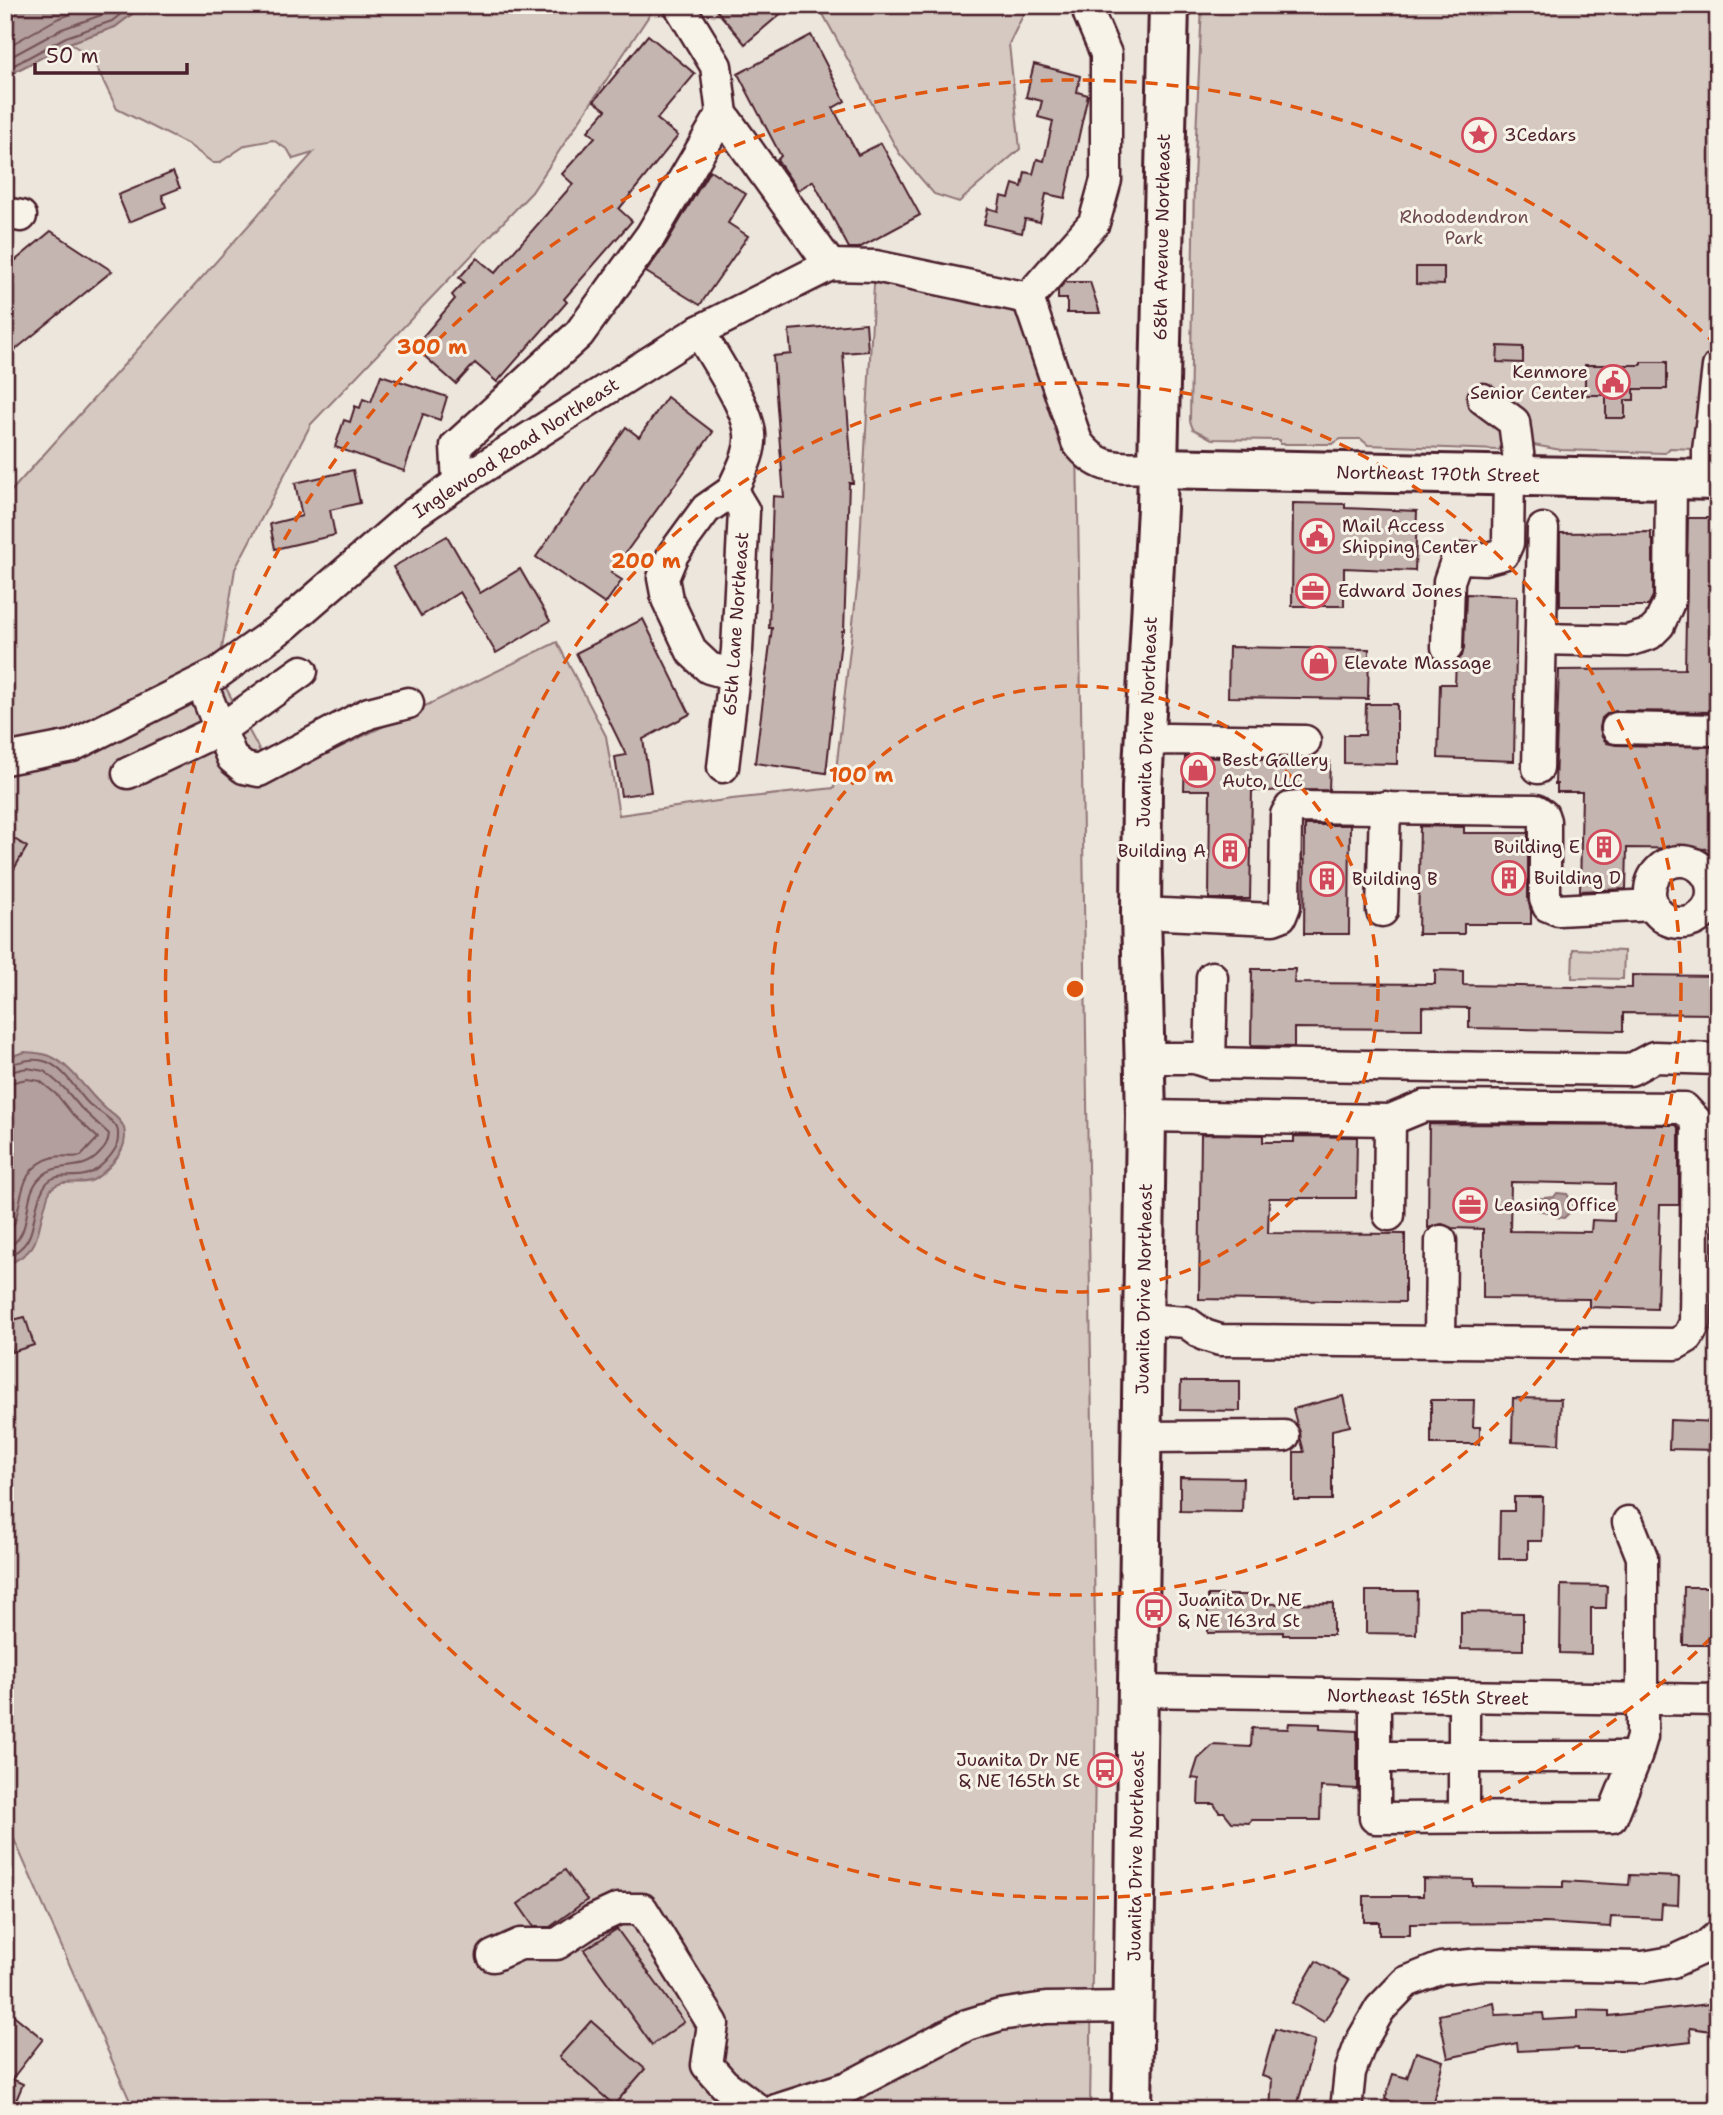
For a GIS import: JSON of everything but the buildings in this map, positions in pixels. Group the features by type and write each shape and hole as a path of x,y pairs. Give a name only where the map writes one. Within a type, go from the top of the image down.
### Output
{"main road":[{"name":"68th Avenue Northeast","path":"1158,468 1169,5"},
{"name":"Northeast 170th Street","path":"1158,468 1713,480"},
{"name":"Juanita Drive Northeast","path":"1132,2110 1146,1116 1141,913 1145,742 1158,468"}],"street":[{"path":"679,5 716,66 722,114 830,265"},
{"path":"1089,14 1106,54 1106,180 1094,223 1028,298 1077,442 1088,457 1104,466 1158,468"},
{"path":"458,482 456,446 579,334 651,235 722,114"},
{"name":"Inglewood Road Northeast","path":"5,759 72,746 218,673 285,625 413,514 458,482 699,331 830,265 875,266 1028,298"},
{"path":"699,331 744,412 750,434 748,453 732,491 706,509 673,554 663,578 667,600 692,652 709,668 734,675"},
{"path":"1713,480 1708,451 1718,367"},
{"path":"1447,647 1449,581 1455,564 1464,558 1484,559 1503,554 1508,543 1515,476 1514,422 1483,399"},
{"path":"1541,639 1628,641 1650,634 1659,625 1670,600 1671,478"},
{"name":"65th Lane Northeast","path":"723,767 734,675 744,510 732,491"},
{"path":"1538,768 1543,529"},
{"path":"128,773 221,729 302,671"},
{"path":"201,682 232,758 244,768 259,771 369,713 408,703"},
{"path":"1617,728 1718,730"},
{"path":"1145,742 1167,739 1305,741"},
{"path":"1382,911 1385,807"},
{"path":"1141,913 1273,919 1281,916 1284,906 1286,816 1290,808 1536,810 1543,815 1545,821 1545,899 1548,906 1558,910 1653,905"},
{"path":"1210,1063 1212,977"},
{"path":"1143,1058 1194,1058 1210,1063 1630,1070 1654,1057 1718,1059"},
{"path":"1143,1319 1186,1322 1204,1335 1220,1340 1676,1344 1688,1337 1695,1323 1697,1122 1684,1108 1424,1106 1390,1120 1146,1116"},
{"path":"1389,1215 1390,1120"},
{"path":"1440,1341 1441,1241"},
{"path":"1141,1437 1284,1436"},
{"path":"1375,1696 1375,1818 1612,1817 1642,1737 1642,1557 1628,1522"},
{"name":"Northeast 165th Street","path":"1139,1691 1718,1700"},
{"path":"1464,1698 1464,1817"},
{"path":"1375,1758 1636,1757"},
{"path":"493,1956 520,1944 557,1944 618,1909 642,1909 713,2024 708,2066 724,2084 758,2110"},
{"path":"1346,2110 1350,2071 1361,2042 1380,2009 1406,1982 1441,1968 1481,1964 1643,1967 1672,1962 1705,1947 1718,1936"},
{"path":"776,2110 848,2087 967,2025 1000,2015 1046,2008 1134,2007"}],"green space":[{"path":"144,5 656,5 532,192 311,424 235,569 218,673 275,779 557,642 606,736 619,815 834,788 858,579 875,266 1028,298 1077,442 1096,1692 1090,2110 134,2110 5,1819 5,498 313,153 293,159 288,150 273,140 246,145 219,163 213,163 189,145 117,109 91,56 69,43 115,27"},
{"path":"818,5 1028,5 1009,44 1020,149 959,202 934,194 899,153"},
{"name":"Rhododendron Park","path":"1202,5 1718,5 1718,450 1670,448 1665,453 1561,450 1517,442 1498,450 1368,445 1361,439 1341,439 1332,444 1280,444 1280,440 1212,439 1193,429 1190,421 1194,179"},
{"path":"1573,949 1624,951 1623,979 1572,978"}],"water":[{"path":"5,5 144,5 115,27 69,43 5,77"},
{"path":"25,1052 49,1056 67,1068 99,1103 121,1122 125,1139 117,1158 93,1180 61,1183 52,1188 32,1247 5,1266 5,1058"},
{"path":"1557,1193 1567,1194 1570,1199 1571,1211 1564,1218 1557,1217 1555,1213 1535,1210 1535,1199 1554,1197"}],"place":[{"name":"3Cedars","path":"1479,135"},
{"name":"Kenmore Senior Center","path":"1613,382"},
{"name":"Mail Access Shipping Center","path":"1317,536"},
{"name":"Edward Jones","path":"1313,591"},
{"name":"Elevate Massage","path":"1319,663"},
{"name":"Best Gallery Auto, LLC","path":"1198,770"},
{"name":"Building E","path":"1604,847"},
{"name":"Building A","path":"1230,851"},
{"name":"Building D","path":"1509,878"},
{"name":"Building B","path":"1327,879"},
{"name":"Leasing Office","path":"1470,1205"},
{"name":"Juanita Dr NE & NE 163rd St","path":"1154,1610"},
{"name":"Juanita Dr NE & NE 165th St","path":"1105,1770"}]}
